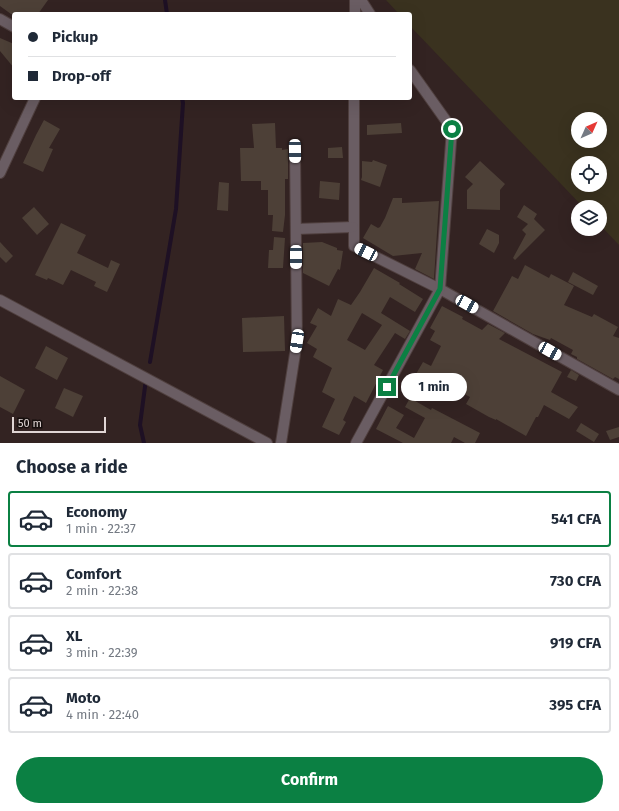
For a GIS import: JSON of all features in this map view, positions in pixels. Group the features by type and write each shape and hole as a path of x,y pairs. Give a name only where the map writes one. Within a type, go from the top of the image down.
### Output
{"street":[{"path":"355,0 355,12"},
{"path":"361,0 369,12"},
{"path":"0,19 12,26"},
{"path":"356,443 440,289 452,129 412,73"},
{"path":"0,174 34,100"},
{"path":"354,100 354,246 440,289 619,390"},
{"path":"281,443 297,341 295,151"},
{"path":"296,229 353,226"},
{"path":"0,300 268,443"}],"shaded area":[{"path":"386,0 619,0 619,245 607,232 607,200 576,200 412,28 412,12 397,12"}],"building":[{"path":"0,0 48,0 39,12 12,12 11,14 0,6"},
{"path":"0,38 12,43 12,66 0,51"},
{"path":"44,120 60,129 49,148 53,149 43,172 23,163"},
{"path":"275,123 276,148 282,148 282,150 288,149 288,179 285,179 285,215 283,232 272,231 273,215 268,215 268,190 261,190 261,181 241,181 240,148 254,148 252,124"},
{"path":"401,123 402,133 367,135 367,125"},
{"path":"342,147 343,158 328,158 328,148"},
{"path":"373,160 387,165 380,187 361,180 362,161 372,162"},
{"path":"480,161 505,184 500,190 500,210 467,209 467,190 473,184 465,177"},
{"path":"320,181 340,183 339,200 319,198"},
{"path":"219,182 229,183 228,211 217,210"},
{"path":"393,198 402,198 402,203 439,201 434,279 415,269 422,253 393,256 363,238 371,224 378,228 380,227"},
{"path":"524,205 537,214 534,219 545,230 515,260 513,258 526,234 522,230 528,224 517,217"},
{"path":"34,207 49,224 37,235 22,218"},
{"path":"61,223 86,235 77,253 108,268 111,260 120,264 107,292 94,286 96,282 71,270 63,285 48,278 47,280 35,275"},
{"path":"487,229 499,235 499,243 494,253 479,244"},
{"path":"274,237 285,238 283,268 268,268 269,250 273,250"},
{"path":"0,242 13,256 6,263 0,257"},
{"path":"322,242 337,248 337,250 343,251 340,270 338,269 329,286 303,273 303,243"},
{"path":"525,265 549,278 551,274 574,286 564,305 592,317 594,314 618,327 613,336 619,338 619,379 615,377 613,379 577,359 577,357 571,354 573,350 551,338 550,340 533,334 493,311 512,276 518,279"},
{"path":"374,268 400,283 399,284 423,299 415,312 390,297 381,313 410,331 405,339 395,333 374,365 383,370 366,403 354,396 343,420 346,422 339,435 322,427 335,399 322,392 332,368 313,357 317,349 307,343 317,326 310,323 318,308 331,316 338,299 351,305","holes":["362,313 382,325 365,350 347,340"]},
{"path":"573,272 598,286 593,295 568,282"},
{"path":"442,306 463,317 462,319 482,330 488,324 505,333 499,339 562,372 551,392 578,407 569,419 544,405 526,436 466,404 470,397 443,383 441,387 416,374 423,362 431,366 441,346 430,340 435,331 430,328"},
{"path":"284,316 285,351 243,352 242,318"},
{"path":"46,346 68,358 57,380 35,368"},
{"path":"571,370 579,375 576,381 567,377"},
{"path":"0,376 25,390 13,414 0,407"},
{"path":"64,388 83,396 73,417 55,408"},
{"path":"410,398 431,410 432,408 480,433 475,443 465,443 454,437 451,443 403,443 376,429 388,406 404,415 396,428 414,438 425,418 405,407"},
{"path":"581,423 599,434 594,442 576,431"},
{"path":"619,427 619,437 610,440 606,431"}],"waterway":[{"path":"165,0 167,12"},
{"path":"150,362 176,209 182,100"},
{"path":"144,443 140,425 146,379"}],"route":[{"path":"387,387 440,289 452,129"}]}
